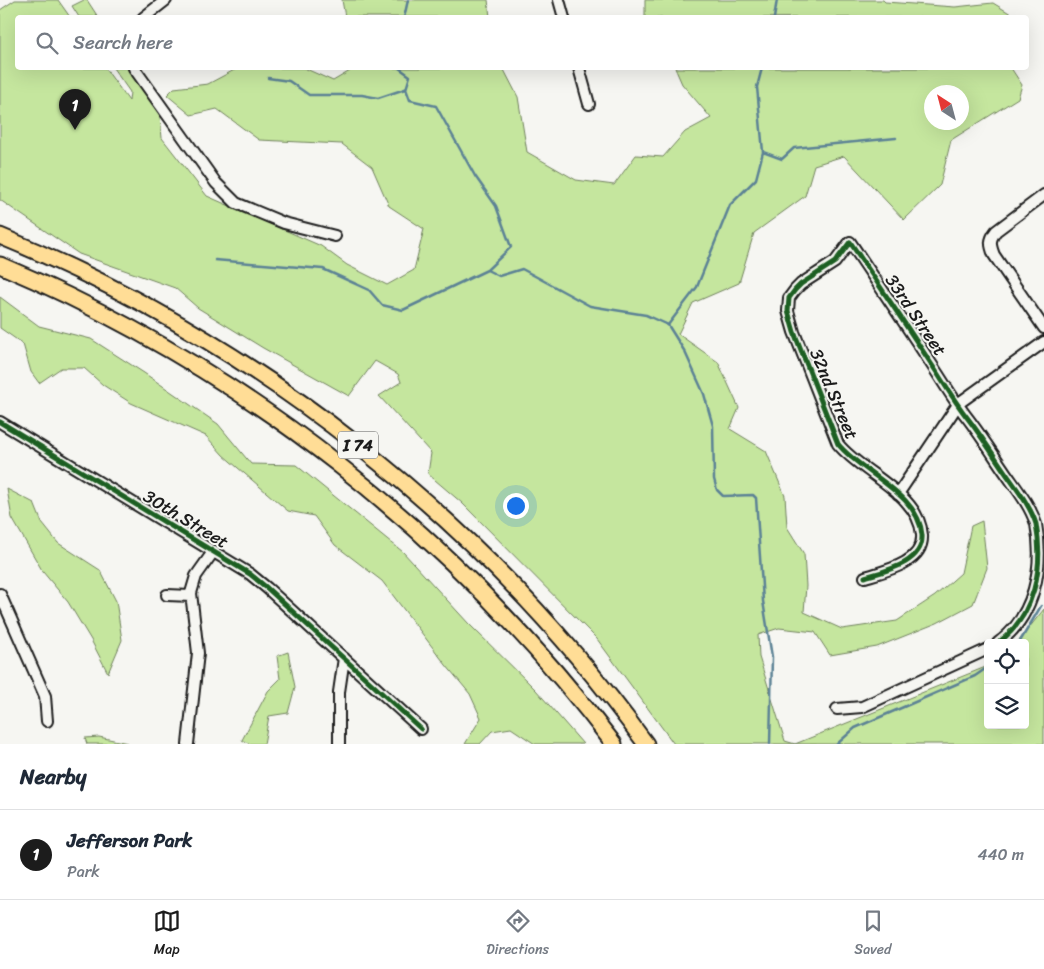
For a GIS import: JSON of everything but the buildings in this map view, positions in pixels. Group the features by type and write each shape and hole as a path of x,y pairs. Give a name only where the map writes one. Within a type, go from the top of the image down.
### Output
{"highway":[{"name":"I 74","path":"0,236 95,279 192,332 286,392 362,449 447,522 517,589 570,648 646,744"},
{"name":"I 74","path":"0,265 92,308 169,350 257,404 333,459 421,532 484,593 545,658 614,744"}],"street":[{"path":"147,15 166,0"},
{"path":"560,0 563,15"},
{"path":"135,70 216,183 236,203 284,223 335,236"},
{"path":"580,70 588,104"},
{"path":"1044,195 996,231 990,242 994,255 1044,328"},
{"name":"32nd Street","path":"850,242 835,262 801,284 795,290 788,304 789,318 838,444 851,458 898,494 920,522 922,540 921,547 916,555 901,565 864,577"},
{"name":"33rd Street","path":"850,242 1024,499 1035,523 1040,544 1040,570 1034,594 1022,618 1003,639"},
{"path":"898,494 959,404 1044,342"},
{"name":"30th Street","path":"0,422 250,574 421,729"},
{"path":"188,744 198,653 191,596 196,576 212,552"},
{"path":"0,594 45,696 48,721"},
{"path":"167,595 191,596"},
{"path":"838,709 862,707 984,651"},
{"path":"339,744 339,692 344,658"}],"green space":[{"path":"15,0 58,0 69,15 15,15 15,70 106,70 129,101 130,92 114,70 130,70 160,116 162,138 207,196 321,246 347,265 387,285 414,270 424,229 389,206 372,167 342,144 259,140 217,109 191,115 167,95 174,88 208,84 234,70 308,70 333,81 350,70 504,70 518,97 527,152 576,180 614,185 636,155 663,157 685,132 711,118 682,84 676,70 1012,70 1022,85 1018,98 969,129 969,85 924,85 924,130 967,130 951,140 940,185 904,220 844,156 814,165 805,196 754,233 739,283 693,303 678,334 718,362 739,408 730,429 766,451 785,496 787,527 804,554 806,586 804,612 842,629 897,621 935,596 961,573 971,526 982,521 987,568 973,604 937,623 877,647 830,655 815,632 779,628 758,635 759,657 785,741 795,744 674,744 597,639 462,503 428,474 431,453 379,396 401,382 398,374 375,361 349,396 263,348 198,308 175,288 79,254 0,200 0,10"},
{"path":"87,0 97,15 78,15 72,6"},
{"path":"342,0 488,0 490,15 345,15"},
{"path":"645,0 883,0 885,2 955,7 993,3 1013,15 645,15"},
{"path":"0,297 39,326 91,339 144,373 218,424 251,464 296,465 403,552 469,624 536,690 583,744 535,744 511,728 492,731 480,744 465,744 481,718 470,694 382,581 335,545 314,516 288,511 223,455 206,436 131,403 103,385 84,368 61,368 39,383 31,372 23,344 0,328"},
{"path":"7,489 34,503 42,523 58,543 100,570 116,601 122,640 108,673 68,602 43,572 12,518"},
{"path":"1044,609 1044,744 795,744 984,668 984,729 1029,729 1029,639 1020,639"},
{"path":"288,652 295,687 288,713 269,716 264,744 250,744 242,740 268,691 280,679 277,656"},
{"path":"99,737 128,744 87,744 85,738"}],"waterway":[{"path":"405,15 408,0"},
{"path":"774,15 777,0"},
{"path":"402,70 410,76 406,89 410,100 436,106 475,176 496,206 511,247 487,270 499,276 522,269 590,306 646,315 668,325 685,352 704,394 713,426 714,479 717,490 723,496 753,495 756,498 763,601 772,657 770,744"},
{"path":"668,325 697,287 730,205 756,179 763,152 757,87 761,70"},
{"path":"268,78 289,81 309,95 362,95 378,98 405,89"},
{"path":"763,152 782,159 794,148 896,138"},
{"path":"215,260 323,269 369,290 382,305 403,310 487,270"},
{"path":"1021,639 1041,606"},
{"path":"837,744 855,728 975,676 984,670"}],"cycle path":[{"path":"865,577 902,564 917,553 921,545 922,535 919,520 911,507 900,496 848,455 838,444 794,332 788,311 789,298 795,290 835,262 850,242 1022,497 1036,524 1039,557 1034,590 1021,619 1003,639"},
{"path":"0,422 250,574 421,729"}],"place":[{"name":"Jefferson Park","path":"75,130"}]}
